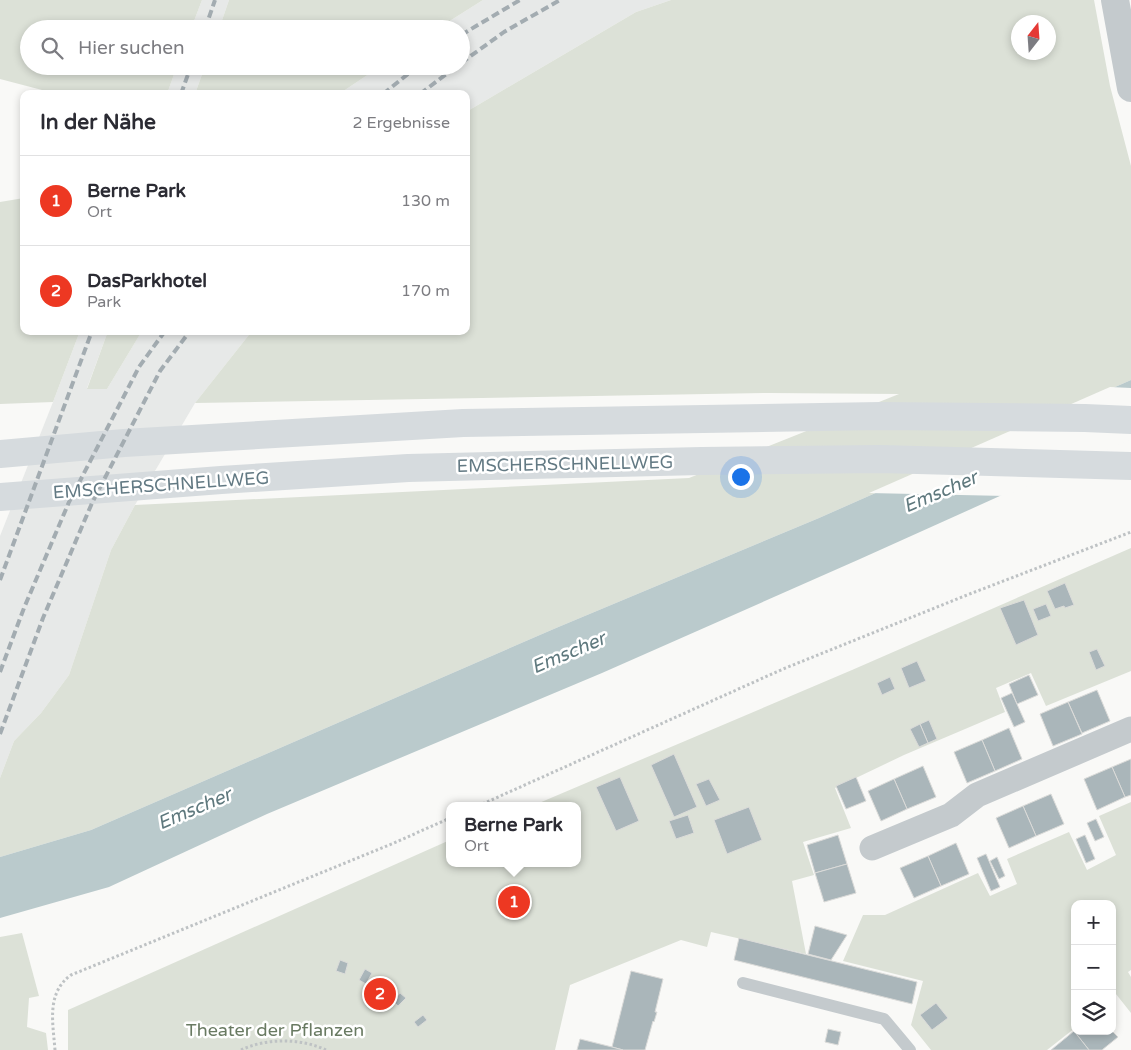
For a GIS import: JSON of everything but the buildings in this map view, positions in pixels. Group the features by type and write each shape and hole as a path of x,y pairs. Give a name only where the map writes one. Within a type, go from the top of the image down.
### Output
{"highway":[{"path":"0,436 33,443 124,443 473,423 880,416 1131,420"},
{"path":"0,454 33,443"},
{"name":"EMSCHERSCHNELLWEG","path":"6,497 408,468 881,459 1131,466"}],"street":[{"path":"1115,0 1131,88"},
{"path":"872,848 951,815 977,795 1131,729"}],"lane":[{"path":"743,983 884,1019 910,1050"}],"path":[{"path":"487,802 783,669 966,595 1131,532"},
{"path":"55,1050 53,1001 58,988 71,975 394,843 446,820"},
{"path":"241,1050 263,1043 290,1041 326,1050"}],"shaded area":[{"path":"202,0 229,0 222,20 194,20"},
{"path":"483,0 671,0 636,12 470,110 470,90 345,90 368,75 470,75 470,20 451,20"},
{"path":"174,75 202,75 196,90 168,90"},
{"path":"78,335 107,335 87,388 107,389 140,335 249,335 195,403 135,505 111,550 69,675 41,713 14,741 0,778 0,536"}],"green space":[{"path":"0,0 202,0 194,20 20,20 20,75 174,75 168,90 42,90 0,79"},
{"path":"229,0 483,0 451,20 222,20"},
{"path":"671,0 1094,0 1110,86 1131,166 1131,380 819,518 556,628 91,830 0,857 0,778 14,741 41,713 69,675 111,550 135,505 689,478 899,394 769,393 195,403 249,335 470,335 470,110 636,12"},
{"path":"202,75 368,75 345,90 196,90"},
{"path":"20,199 20,335 78,335 53,402 0,404 0,202"},
{"path":"107,335 140,335 107,389 87,389"},
{"name":"Theater der Pflanzen","path":"1131,548 1131,671 1046,706 1031,673 996,688 1005,712 904,755 835,788 851,828 803,842 814,875 792,881 806,954 711,932 707,947 681,940 570,985 555,1050 68,1050 68,1010 446,842 446,867 581,867 581,802 541,802 852,670"},
{"path":"1131,802 1131,970 1128,972 1131,977 1131,1013 1116,994 1116,900 1071,900 1071,1031 1047,1050 931,1050 911,1025 923,981 843,961 863,915 885,915 978,873 990,896 1017,884 1007,859 1069,832 1087,870 1116,855 1099,816"},
{"path":"22,933 39,996 29,998 27,1027 46,1033 48,1050 0,1050 0,937"}],"water":[{"name":"Emscher","path":"1131,380 1131,437 602,673 267,814 109,887 0,918 0,857 91,830 556,628 819,518"}],"pier":[{"path":"1110,387 1131,388 1131,439 1006,496 869,493"}],"railway":[{"path":"208,20 215,0"},
{"path":"470,30 520,0"},
{"path":"470,57 504,32 560,0"},
{"path":"182,90 188,75"},
{"path":"388,90 407,75"},
{"path":"425,90 445,75"},
{"path":"0,580 91,335"},
{"path":"0,672 24,608 69,502 139,367 162,335"},
{"path":"0,734 43,618 92,503 160,371 187,335"}],"place":[{"name":"Berne Park","path":"514,902"},
{"name":"DasParkhotel","path":"380,994"}]}
